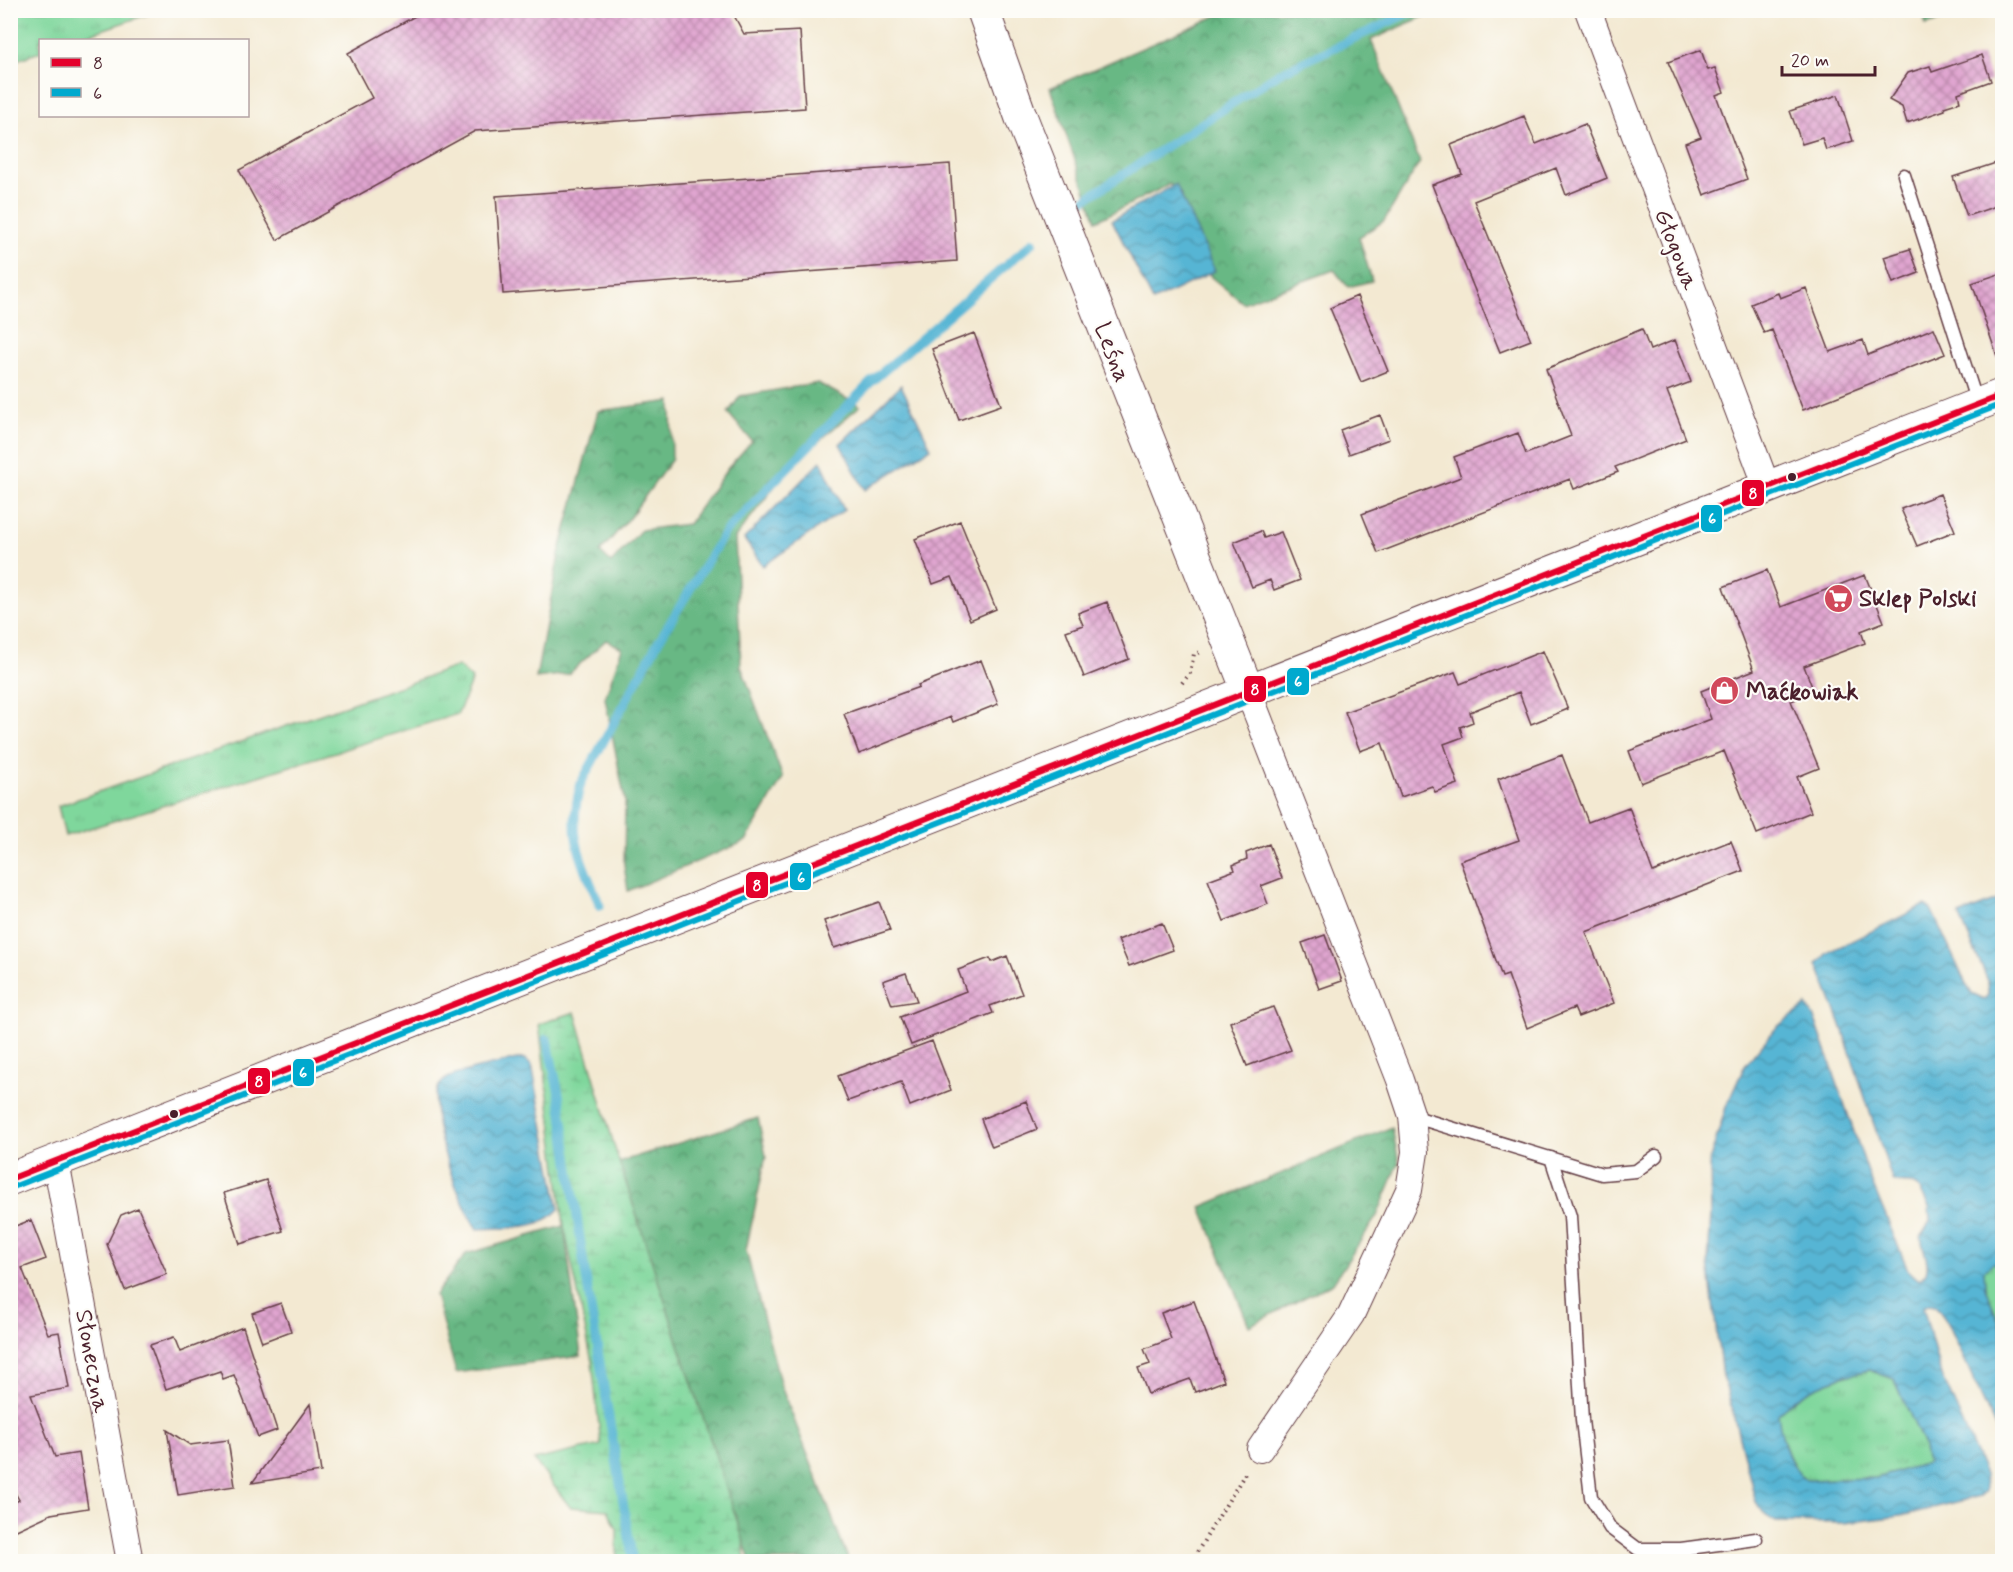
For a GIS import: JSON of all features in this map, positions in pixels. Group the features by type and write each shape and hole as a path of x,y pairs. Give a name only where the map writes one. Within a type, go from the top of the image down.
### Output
{"street":[{"name":"Leśna","path":"983,10 1034,150 1248,691"},
{"name":"Głogowa","path":"1588,10 1767,488"},
{"path":"10,1179 1990,400"},
{"path":"1248,691 1412,1116 1415,1152 1409,1190 1351,1315 1260,1449"},
{"name":"Słoneczna","path":"56,1161 130,1562"}],"lane":[{"path":"1904,175 1990,400"},
{"path":"1412,1116 1602,1174 1636,1171 1656,1156"},
{"path":"1551,1158 1570,1216 1582,1420 1591,1497 1610,1528 1638,1549 1681,1549 1756,1539"}],"path":[{"path":"1191,1562 1260,1449"}],"green space":[{"path":"11,10 158,10 75,39 39,39 39,52 11,62"},
{"path":"1922,10 1975,10 1975,11 1926,25"},
{"path":"1228,11 1436,11 1371,40 1420,162 1384,221 1359,237 1372,281 1348,287 1334,270 1243,303 1211,277 1170,184 1096,221 1050,88"},
{"path":"818,383 860,406 791,465 735,538 741,666 783,778 746,841 628,891 624,865 625,801 605,698 622,648 606,640 569,674 536,678 559,554 598,411 671,401 672,459 630,517 600,552 611,563 641,530 688,524 728,468 752,441 728,413 740,396"},
{"path":"458,666 472,679 458,714 65,836 58,806"},
{"path":"575,1012 619,1162 743,1539 745,1561 617,1561 617,1529 608,1510 570,1507 534,1460 601,1445 592,1362 564,1226 539,1024"},
{"path":"758,1118 766,1156 746,1250 781,1386 849,1561 750,1561 619,1162"},
{"path":"1392,1127 1399,1163 1377,1216 1333,1283 1249,1326 1201,1207"},
{"path":"564,1226 581,1356 456,1373 435,1295 466,1254"},
{"path":"1993,1262 2002,1265 2002,1330 1985,1287 1984,1270"},
{"path":"1869,1370 1894,1379 1923,1443 1927,1463 1877,1478 1806,1480 1790,1458 1783,1441 1777,1414 1786,1405 1820,1385"}],"water":[{"path":"1176,184 1215,271 1153,301 1112,220"},
{"path":"901,385 931,448 865,490 840,444"},
{"path":"821,461 844,510 763,566 744,539"},
{"path":"2002,898 2002,1265 1993,1263 1984,1270 1985,1287 2002,1330 2002,1443 1948,1323 1935,1305 1929,1304 1923,1307 1939,1368 1985,1475 1986,1491 1980,1496 1901,1516 1843,1523 1776,1522 1765,1515 1756,1502 1721,1368 1708,1262 1711,1214 1710,1159 1726,1107 1745,1065 1777,1027 1807,1005 1816,1022 1870,1178 1908,1270 1919,1280 1924,1276 1927,1261 1921,1237 1930,1221 1929,1207 1919,1188 1911,1183 1893,1182 1840,1022 1817,964 1827,953 1925,905 1931,909 1967,986 1972,993 1984,999 1988,995 1988,981 1959,915","holes":["1869,1370 1894,1379 1923,1443 1927,1463 1877,1478 1806,1480 1790,1459 1783,1441 1778,1414 1808,1391 1844,1376"]},
{"path":"517,1059 525,1059 532,1065 559,1209 542,1222 532,1225 477,1229 461,1198 444,1152 438,1128 436,1106 438,1089 446,1079 453,1076"}],"building":[{"path":"426,10 731,10 744,34 800,31 805,108 475,131 277,240 239,170 372,98 348,53"},
{"path":"1701,50 1708,70 1715,68 1724,92 1716,95 1747,179 1704,195 1685,143 1701,137 1668,62"},
{"path":"1982,55 1991,81 1958,93 1960,102 1944,107 1945,110 1907,123 1902,107 1889,100 1908,73 1930,66 1932,72"},
{"path":"1838,95 1853,141 1826,150 1822,138 1802,144 1790,111"},
{"path":"1524,116 1536,144 1585,124 1607,178 1566,195 1556,168 1474,201 1531,340 1500,352 1432,185 1462,174 1451,145"},
{"path":"2002,161 2002,204 1967,216 1953,177"},
{"path":"950,164 957,261 503,294 496,196"},
{"path":"1910,249 1919,273 1893,283 1884,257"},
{"path":"2002,273 2002,358 1998,359 1972,283"},
{"path":"1806,288 1830,352 1863,340 1868,355 1934,328 1945,354 1803,410 1772,330 1764,333 1751,304 1778,293 1780,298"},
{"path":"1357,296 1388,371 1361,382 1330,308"},
{"path":"1642,329 1650,350 1675,340 1691,382 1667,391 1686,439 1615,467 1618,472 1574,489 1570,479 1378,553 1362,514 1461,477 1454,457 1518,433 1526,454 1571,436 1546,369"},
{"path":"974,333 1001,405 959,420 932,349"},
{"path":"1380,415 1389,439 1349,454 1340,430"},
{"path":"1940,494 1955,531 1917,546 1901,509"},
{"path":"960,521 996,609 970,620 952,577 933,584 915,539"},
{"path":"1261,531 1264,538 1281,532 1300,580 1274,590 1270,580 1252,587 1234,542"},
{"path":"1767,570 1781,607 1865,575 1884,622 1861,631 1865,643 1804,666 1814,692 1791,701 1819,768 1797,777 1811,812 1757,834 1724,751 1641,783 1629,751 1711,719 1701,691 1754,670 1723,587"},
{"path":"1107,602 1129,659 1084,677 1066,631 1083,625 1078,613"},
{"path":"1543,651 1568,709 1531,724 1519,692 1470,712 1473,722 1460,727 1463,737 1444,744 1458,784 1435,792 1432,786 1401,797 1382,743 1360,751 1345,712 1455,672 1460,684"},
{"path":"981,660 998,704 953,722 951,717 859,754 844,714 919,687 918,685"},
{"path":"1562,755 1588,822 1629,807 1653,872 1731,841 1743,871 1586,932 1614,1003 1578,1017 1574,1008 1527,1028 1508,975 1502,977 1460,861 1519,840 1498,779"},
{"path":"1269,844 1282,878 1261,886 1268,904 1224,921 1208,880 1235,870 1233,865 1247,859 1246,853"},
{"path":"879,902 890,930 834,948 824,921"},
{"path":"1162,923 1173,950 1129,966 1118,940"},
{"path":"1325,935 1342,981 1319,989 1302,943"},
{"path":"1007,956 1022,994 990,1006 993,1013 911,1045 900,1017 966,991 958,970 990,958 992,962"},
{"path":"906,973 917,1001 892,1005 883,981"},
{"path":"1273,1007 1291,1050 1247,1066 1230,1022"},
{"path":"932,1041 951,1090 910,1106 901,1082 848,1101 838,1076"},
{"path":"1026,1101 1037,1129 992,1147 981,1119"},
{"path":"266,1180 283,1231 240,1244 224,1193"},
{"path":"138,1208 167,1274 125,1290 107,1244 121,1215"},
{"path":"31,1220 46,1259 22,1268 48,1334 59,1332 69,1388 31,1395 55,1457 79,1453 88,1508 51,1514 10,1533 10,1505 19,1500 10,1483 10,1228"},
{"path":"1194,1301 1224,1381 1195,1392 1190,1379 1148,1394 1138,1368 1150,1364 1144,1349 1171,1339 1161,1313"},
{"path":"281,1303 291,1331 262,1342 252,1313"},
{"path":"243,1327 277,1430 258,1437 234,1375 223,1379 220,1371 166,1389 150,1345 174,1337 180,1352"},
{"path":"310,1404 321,1472 252,1483"},
{"path":"167,1430 190,1445 228,1440 235,1486 178,1495"}],"waterway":[{"path":"1081,202 1279,73 1415,10"},
{"path":"600,906 582,860 575,833 581,783 658,642 725,532 871,382 1033,242"},
{"path":"547,1039 559,1094 586,1278 633,1562"}],"transit line":[{"name":"8","path":"10,1179 2002,395"},
{"name":"6","path":"13,1187 2002,404"}],"place":[{"name":"Sklep Polski","path":"1838,598"},
{"name":"Maćkowiak","path":"1725,691"}]}
